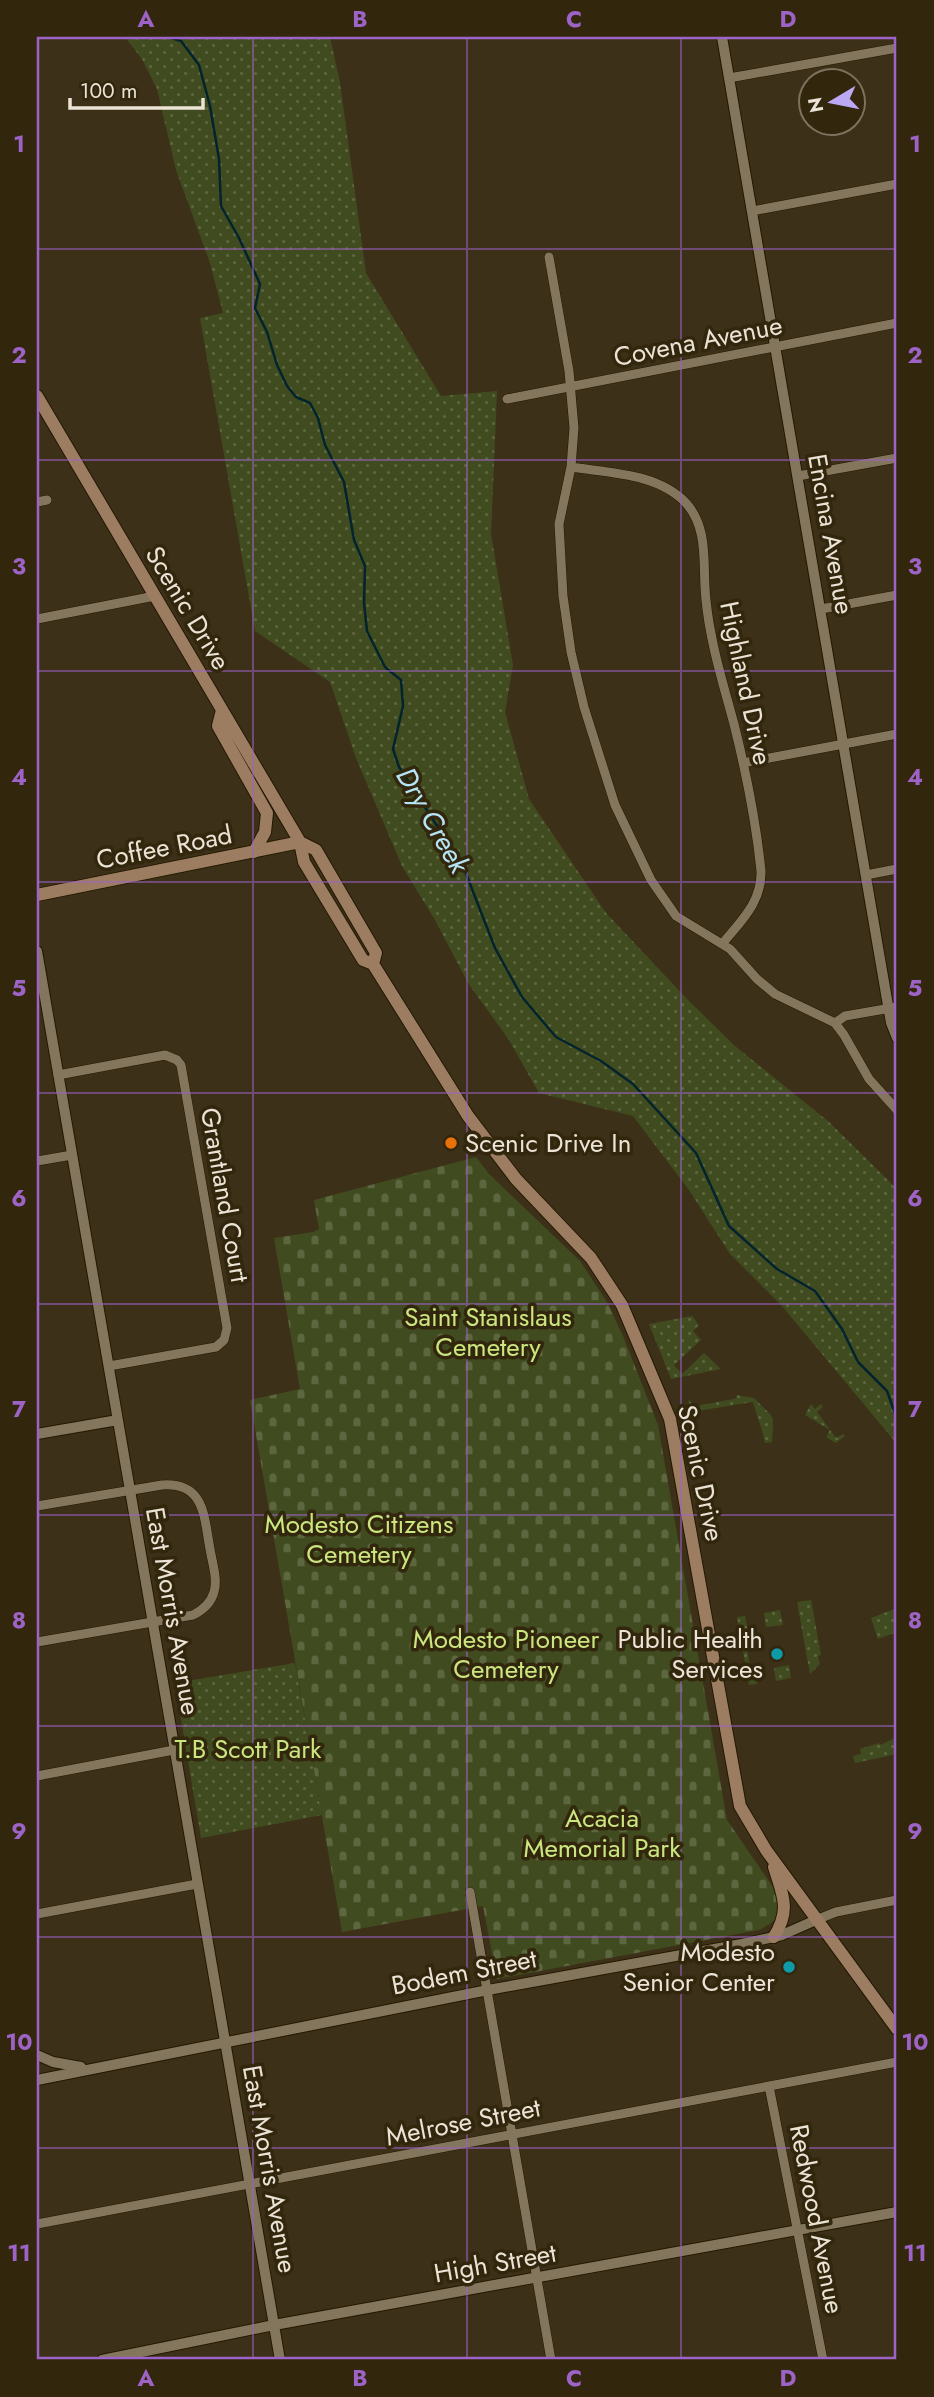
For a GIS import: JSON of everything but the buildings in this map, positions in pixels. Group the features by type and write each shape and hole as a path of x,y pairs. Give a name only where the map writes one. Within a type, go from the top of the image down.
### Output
{"main road":[{"name":"Scenic Drive","path":"37,396 300,842 316,850 376,953 373,964 449,1087 516,1179 586,1251 622,1306 670,1419 738,1799 746,1819 770,1857 897,2029"},
{"path":"222,710 218,726 267,813 265,832 254,852"},
{"name":"Coffee Road","path":"37,895 300,842"},
{"path":"770,1857 785,1905 783,1921 774,1937"}],"street":[{"name":"Encina Avenue","path":"722,37 866,875 893,1007 892,1028 897,1038"},
{"path":"729,78 897,48"},
{"path":"752,211 897,184"},
{"path":"550,257 571,387 574,428 571,467 559,524 561,575 575,669 597,754 631,840 667,905 685,922 723,943 771,991 835,1023 869,1079 897,1110"},
{"name":"Covena Avenue","path":"507,399 897,323"},
{"path":"798,476 897,458"},
{"name":"Highland Drive","path":"571,467 637,478 663,486 684,501 695,515 702,536 705,599 712,639 743,762 761,879 754,904 723,943"},
{"path":"37,502 47,500"},
{"path":"821,609 897,594"},
{"path":"37,619 155,596"},
{"path":"743,762 897,734"},
{"path":"866,875 897,869"},
{"name":"East Morris Avenue","path":"37,951 279,2360"},
{"path":"835,1023 845,1016 893,1007"},
{"name":"Grantland Court","path":"58,1075 165,1055 177,1060 181,1065 227,1328 224,1340 216,1347 108,1366"},
{"path":"37,1161 72,1155"},
{"path":"37,1434 118,1420"},
{"path":"37,1506 129,1490 172,1484 180,1486 194,1494 203,1509 215,1582 211,1600 200,1612 193,1615 37,1642"},
{"path":"37,1776 174,1750"},
{"path":"37,1914 197,1884"},
{"path":"471,1892 551,2360"},
{"name":"Bodem Street","path":"37,2080 225,2041 774,1937 836,1912 897,1900"},
{"path":"37,2055 53,2062 87,2068"},
{"name":"Melrose Street","path":"37,2224 897,2062"},
{"name":"Redwood Avenue","path":"769,2087 823,2360"},
{"name":"High Street","path":"102,2360 274,2325 897,2212"}],"green space":[{"path":"125,37 330,37 340,83 366,273 441,396 497,391 491,534 513,665 505,712 529,799 606,913 689,1001 735,1046 829,1122 897,1189 897,1444 782,1306 730,1254 689,1190 633,1116 539,1093 509,1040 468,983 435,920 402,866 356,758 330,682 255,631 200,318 223,313 210,263 176,170 157,89 142,59"},
{"path":"476,1157 489,1174 580,1261 607,1302 658,1425 727,1820 777,1893 779,1900 778,1916 759,1930 497,1979 483,1906 342,1932 250,1400 300,1389 274,1238 319,1229 314,1200"},
{"path":"692,1316 699,1325 693,1331 701,1340 674,1365 682,1374 704,1353 721,1369 671,1379 649,1324"},
{"path":"736,1395 754,1398 771,1415 772,1442 765,1443 753,1402 691,1412 688,1399 696,1406 734,1399"},
{"path":"811,1404 815,1409 821,1404 823,1407 817,1412 836,1438 843,1434 845,1436 836,1443 826,1437 830,1430 805,1415"},
{"path":"811,1600 821,1655 818,1656 820,1664 810,1674 797,1602"},
{"path":"897,1608 897,1632 878,1639 871,1618"},
{"path":"780,1610 783,1625 766,1627 764,1613"},
{"path":"745,1616 750,1642 746,1643 751,1671 755,1671 757,1684 749,1685 737,1617"},
{"name":"T.B Scott Park","path":"295,1663 322,1815 201,1838 175,1683"},
{"path":"789,1665 791,1678 776,1681 774,1668"},
{"path":"897,1737 897,1754 855,1763 853,1756 861,1754 860,1749 879,1743 880,1745"}],"waterway":[{"name":"Dry Creek","path":"168,37 181,41 199,65 210,106 219,159 221,206 260,284 255,308 267,332 277,365 287,386 296,397 310,403 318,418 325,445 344,482 354,540 365,566 364,603 367,631 385,667 401,680 403,706 393,749 399,767 463,866 495,948 522,997 556,1037 601,1061 633,1084 696,1153 729,1226 777,1269 815,1291 842,1329 858,1362 887,1391 897,1419"}],"place":[{"name":"Scenic Drive In","path":"451,1143"},
{"name":"Public Health Services","path":"777,1654"},
{"name":"Modesto Senior Center","path":"789,1967"}],"park label":[{"name":"Saint Stanislaus Cemetery","path":"488,1332"},
{"name":"Modesto Citizens Cemetery","path":"359,1539"},
{"name":"Modesto Pioneer Cemetery","path":"506,1654"},
{"name":"Acacia Memorial Park","path":"602,1833"}]}
